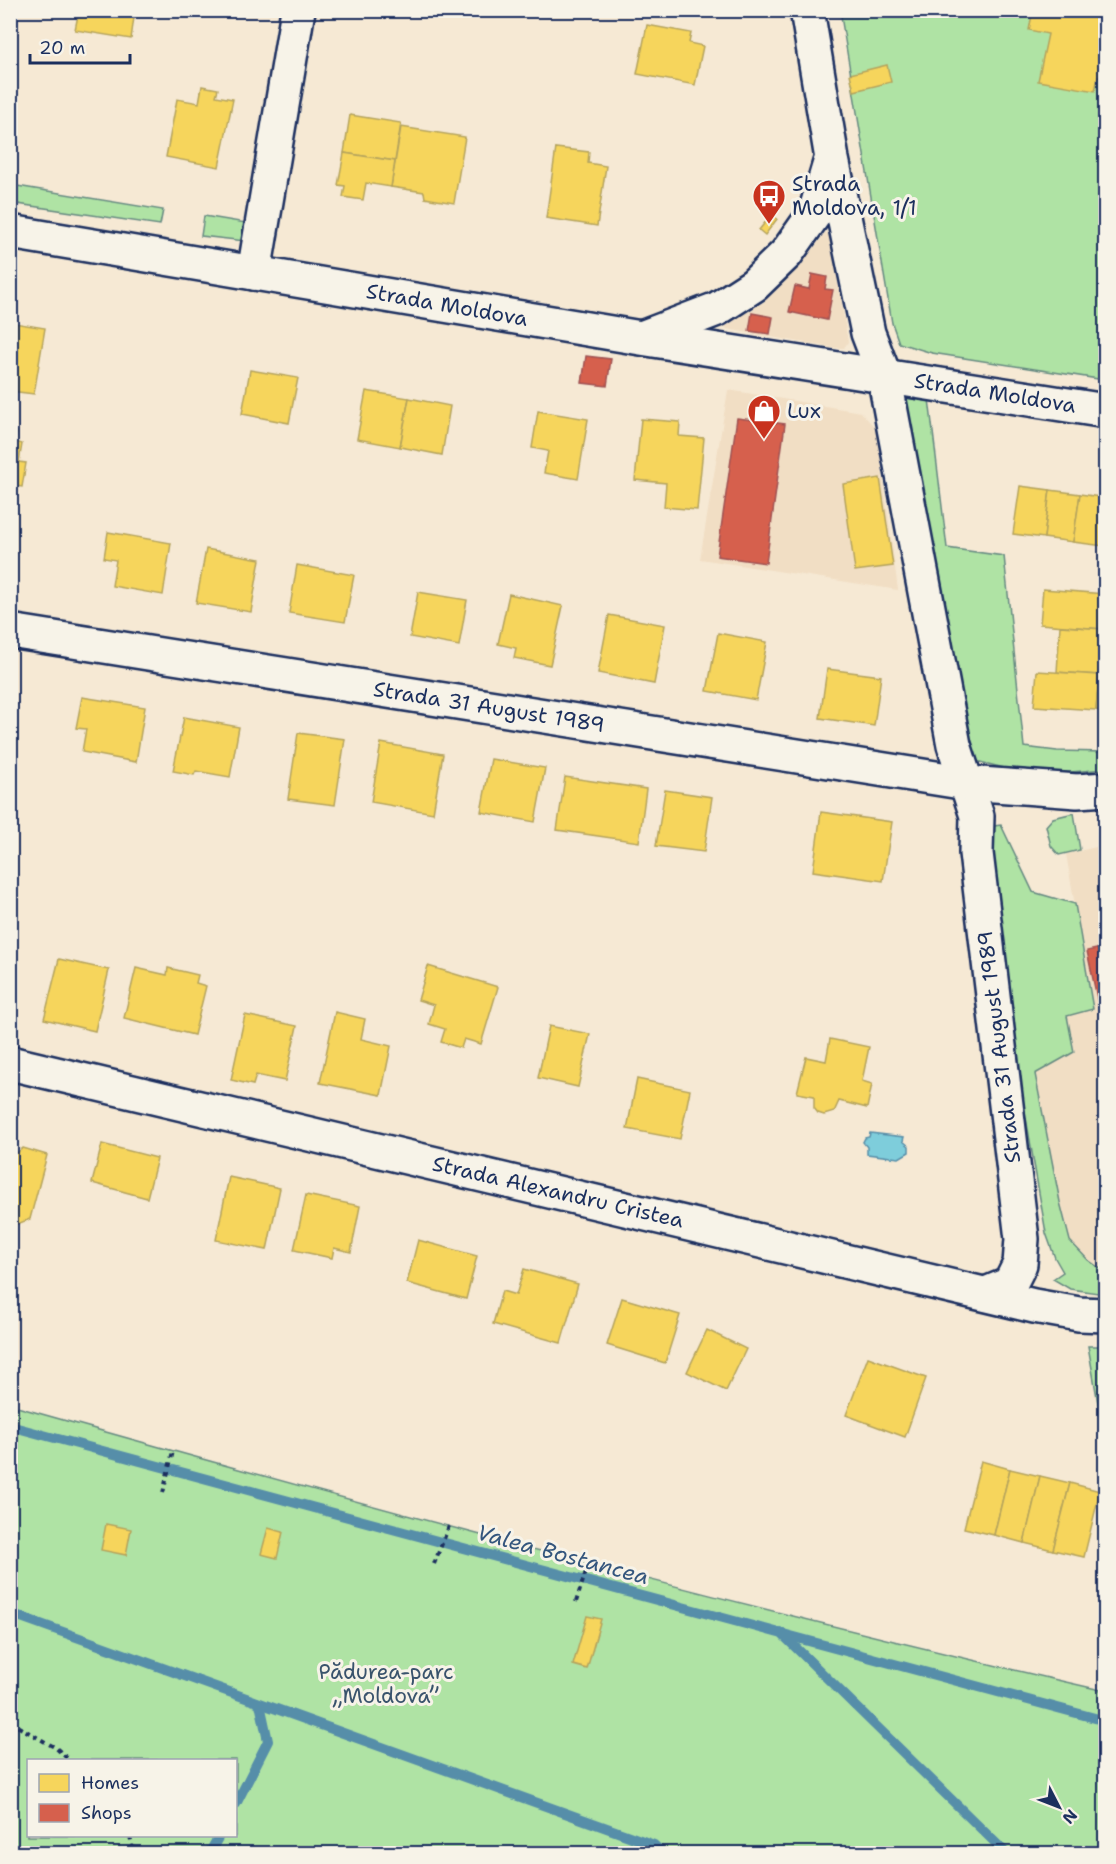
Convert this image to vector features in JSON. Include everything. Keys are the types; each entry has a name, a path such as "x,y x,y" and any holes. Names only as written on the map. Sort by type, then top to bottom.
{"street":[{"path":"254,273 298,10"},
{"name":"Strada Moldova","path":"807,10 832,159 868,333 884,375"},
{"name":"Strada Moldova","path":"641,338 717,309 754,285 786,254 815,213 832,159"},
{"name":"Strada Moldova","path":"10,232 641,338 1106,411"},
{"name":"Strada 31 August 1989","path":"884,375 954,745 977,816 976,853 1022,1239 1020,1264 1010,1284 986,1294"},
{"name":"Strada 31 August 1989","path":"10,631 967,783 1077,790 1106,789"},
{"name":"Strada Alexandru Cristea","path":"10,1063 1034,1306 1078,1314 1106,1315"}],"path":[{"path":"163,1493 173,1451"},
{"path":"434,1564 449,1526"},
{"path":"576,1602 589,1562"},
{"path":"10,1722 56,1748 67,1759"},
{"path":"130,1837 134,1854"}],"shaded area":[{"path":"826,232 831,238 848,342 844,348 727,329 725,326 764,302 801,265"},
{"path":"728,390 861,412 877,430 898,590 700,559"},
{"path":"1105,845 1105,1272 1088,1260 1070,1241 1035,1074 1074,1052 1067,1016 1083,951 1066,854"}],"green space":[{"path":"854,10 1105,11 1105,380 932,353 899,343 892,323 841,16"},
{"path":"11,185 163,210 160,225 11,203"},
{"path":"204,216 252,224 245,241 201,236"},
{"path":"898,396 929,399 947,548 1004,556 1024,747 1057,751 1105,752 1105,769 1025,773 976,761 962,732"},
{"path":"1074,813 1080,850 1059,855 1051,846 1046,826 1053,818"},
{"path":"1001,825 1033,892 1075,904 1093,1009 1067,1016 1074,1052 1035,1074 1070,1241 1088,1260 1105,1272 1105,1294 1070,1289 1053,1279 1063,1272 1046,1233 1000,968 989,840 994,826"},
{"path":"1088,1346 1105,1346 1105,1443"},
{"name":"Pădurea-parc „Moldova”","path":"10,1405 693,1591 1105,1691 1105,1853 11,1853"}],"water":[{"path":"870,1133 904,1137 903,1141 909,1146 909,1152 899,1158 867,1154 867,1147 863,1142"}],"building: Homes":[{"path":"79,10 135,10 131,39 75,30"},
{"path":"1033,10 1106,10 1106,79 1098,77 1095,91 1038,81 1048,34 1029,30"},
{"path":"647,25 691,33 689,43 703,46 695,85 637,74"},
{"path":"887,65 891,82 854,91 850,74"},
{"path":"202,86 218,89 216,96 233,99 219,167 166,157 177,99 199,103"},
{"path":"350,115 401,123 395,161 344,153"},
{"path":"401,127 465,137 454,203 425,198 424,192 391,187"},
{"path":"556,148 589,152 588,163 606,166 597,226 546,218"},
{"path":"344,153 395,161 391,187 366,183 363,200 343,197 345,186 338,185"},
{"path":"772,214 777,219 765,235 759,230"},
{"path":"14,323 45,328 34,394 10,391 10,334"},
{"path":"250,370 298,378 289,423 242,414"},
{"path":"366,391 409,398 400,447 357,439"},
{"path":"409,398 450,406 442,455 400,447"},
{"path":"538,411 588,419 578,479 544,473 548,451 532,448"},
{"path":"641,419 680,422 679,436 704,438 697,510 664,507 666,483 635,480"},
{"path":"10,431 17,432 16,442 22,444 19,462 26,463 22,487 10,485"},
{"path":"880,478 893,566 855,571 843,484"},
{"path":"1020,486 1050,490 1044,538 1013,534"},
{"path":"1050,490 1080,494 1073,542 1044,538"},
{"path":"1080,494 1106,498 1104,546 1073,542"},
{"path":"108,532 171,543 163,595 112,586 116,560 104,558"},
{"path":"206,549 260,559 251,612 196,603"},
{"path":"297,565 354,575 345,622 289,613"},
{"path":"1043,589 1105,594 1103,629 1040,624"},
{"path":"418,592 467,600 459,646 410,637"},
{"path":"509,594 563,606 550,665 514,658 516,648 498,644"},
{"path":"609,615 665,625 654,684 598,673"},
{"path":"1060,626 1103,629 1099,675 1057,672"},
{"path":"1103,629 1106,629 1106,676 1099,675"},
{"path":"718,633 767,642 756,700 707,691"},
{"path":"827,669 881,676 874,726 820,718"},
{"path":"1037,671 1099,675 1096,710 1034,706"},
{"path":"1099,675 1106,676 1106,711 1096,710"},
{"path":"82,697 145,707 136,762 82,752 86,729 76,728"},
{"path":"184,717 239,727 230,777 196,771 194,775 173,771"},
{"path":"298,733 345,739 335,805 288,799"},
{"path":"381,743 443,754 433,813 371,802"},
{"path":"491,759 545,768 535,822 481,812"},
{"path":"565,777 646,789 639,842 557,830"},
{"path":"665,790 712,797 704,852 656,846"},
{"path":"821,812 892,822 883,881 813,871"},
{"path":"59,959 109,970 95,1031 44,1019"},
{"path":"428,966 498,987 481,1044 464,1039 461,1048 441,1042 445,1029 429,1024 434,1005 418,1000"},
{"path":"136,968 167,975 168,968 198,975 196,983 206,986 194,1035 124,1018"},
{"path":"335,1012 365,1019 361,1039 391,1046 381,1095 320,1083"},
{"path":"245,1015 297,1026 285,1081 256,1075 253,1085 231,1080"},
{"path":"549,1026 590,1034 578,1087 538,1078"},
{"path":"830,1039 869,1047 862,1081 872,1084 867,1108 839,1101 834,1112 824,1115 818,1113 814,1108 814,1096 797,1093 806,1057 826,1061"},
{"path":"637,1079 690,1090 680,1139 627,1129"},
{"path":"102,1144 157,1158 147,1198 92,1183"},
{"path":"23,1148 47,1155 30,1219 10,1227 10,1158"},
{"path":"229,1177 280,1188 267,1250 216,1240"},
{"path":"306,1195 360,1206 351,1252 334,1248 332,1258 294,1250"},
{"path":"418,1240 477,1256 466,1299 407,1283"},
{"path":"524,1269 578,1284 561,1343 493,1324 502,1291 516,1295"},
{"path":"622,1298 680,1315 665,1363 607,1345"},
{"path":"707,1330 746,1349 726,1391 687,1372"},
{"path":"868,1357 926,1378 905,1437 846,1415"},
{"path":"981,1461 1010,1469 994,1535 964,1528"},
{"path":"1010,1469 1040,1476 1024,1543 994,1535"},
{"path":"1040,1476 1070,1483 1053,1550 1024,1543"},
{"path":"1070,1483 1100,1491 1084,1557 1053,1550"},
{"path":"106,1524 131,1529 126,1555 101,1550"},
{"path":"268,1528 283,1532 277,1558 261,1554"},
{"path":"587,1616 601,1619 587,1669 573,1665"}],"building: Shops":[{"path":"812,274 827,277 825,289 833,290 827,320 789,312 795,286 809,289"},
{"path":"752,313 773,317 770,334 749,331"},
{"path":"586,356 611,359 607,386 582,383"},
{"path":"737,418 785,424 766,563 717,556"},
{"path":"1106,947 1106,1040 1087,951"}],"waterway":[{"name":"Valea Bostancea","path":"10,1426 1106,1721"},
{"path":"10,1613 654,1845 663,1854"},
{"path":"784,1636 1007,1854"},
{"path":"237,1802 268,1741 260,1704"},
{"path":"209,1854 218,1837"}],"place":[{"name":"Strada Moldova, 1/1","path":"769,225"},
{"name":"Lux","path":"764,440"}]}
